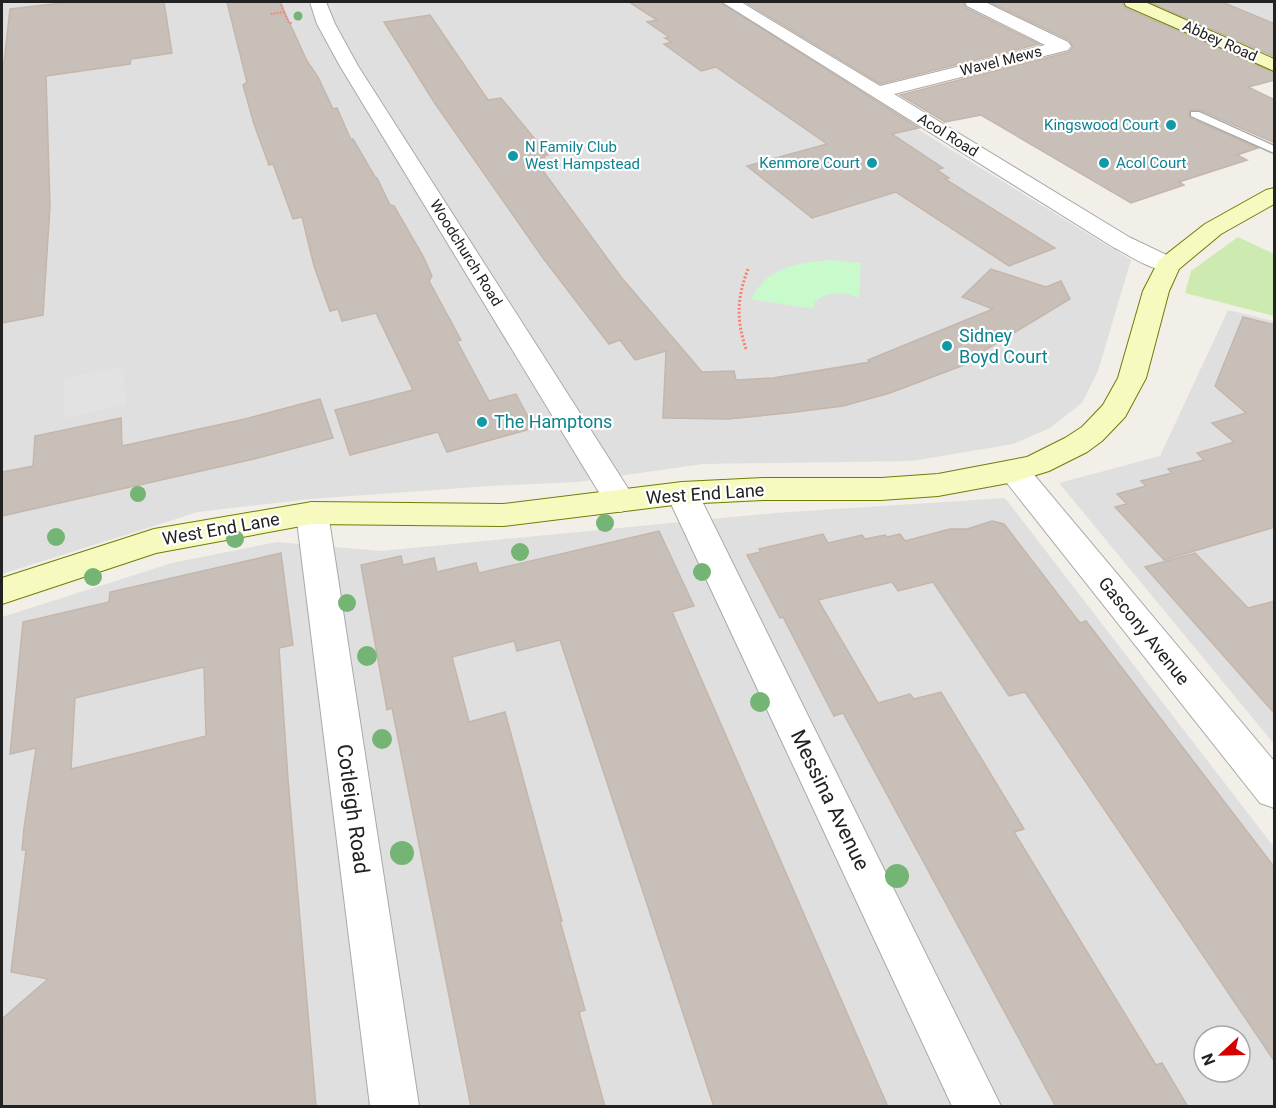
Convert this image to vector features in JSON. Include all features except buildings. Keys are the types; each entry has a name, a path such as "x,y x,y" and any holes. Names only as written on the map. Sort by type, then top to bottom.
{"main road":[{"name":"Abbey Road","path":"1132,2 1275,66"},
{"name":"West End Lane","path":"2,591 154,541 312,513 502,515 682,493 938,485 1014,471 1056,457 1076,445 1092,434 1115,410 1132,378 1156,291 1168,265 1213,229 1275,195"}],"street":[{"name":"Woodchurch Road","path":"318,2 326,24 349,66 620,501"},
{"name":"Acol Road","path":"730,2 1121,242 1168,265"},
{"name":"Wavel Mews","path":"879,93 1062,46 973,2"},
{"name":"Gascony Avenue","path":"1014,471 1275,790"},
{"name":"Messina Avenue","path":"682,493 977,1107"},
{"name":"Cotleigh Road","path":"312,513 395,1107"}],"lane":[{"path":"1195,114 1275,150"}],"path":[{"path":"271,14 285,12"},
{"path":"746,349 736,323 739,291 748,269"}],"shaded area":[{"path":"2,2 710,2 1131,260 1098,371 1082,403 1050,428 1013,444 912,461 703,464 577,482 311,499 198,512 2,574"},
{"path":"1160,2 1274,2 1274,52"},
{"path":"1228,310 1274,321 1274,744 1059,483 1160,456"},
{"path":"123,366 126,405 65,418 64,378"},
{"path":"1005,498 1274,847 1274,1106 2,1106 2,617 172,563 277,542 381,551 775,513"}],"green space":[{"path":"1238,237 1274,254 1274,316 1185,293 1191,271"},
{"path":"831,260 861,263 859,298 847,294 830,294 814,303 814,309 751,299 766,279 785,268"}],"place":[{"name":"Kingswood Court","path":"1171,125"},
{"name":"N Family Club West Hampstead","path":"513,156"},
{"name":"Kenmore Court","path":"872,163"},
{"name":"Acol Court","path":"1104,163"},
{"name":"Sidney Boyd Court","path":"947,346"},
{"name":"The Hamptons","path":"482,422"}]}
